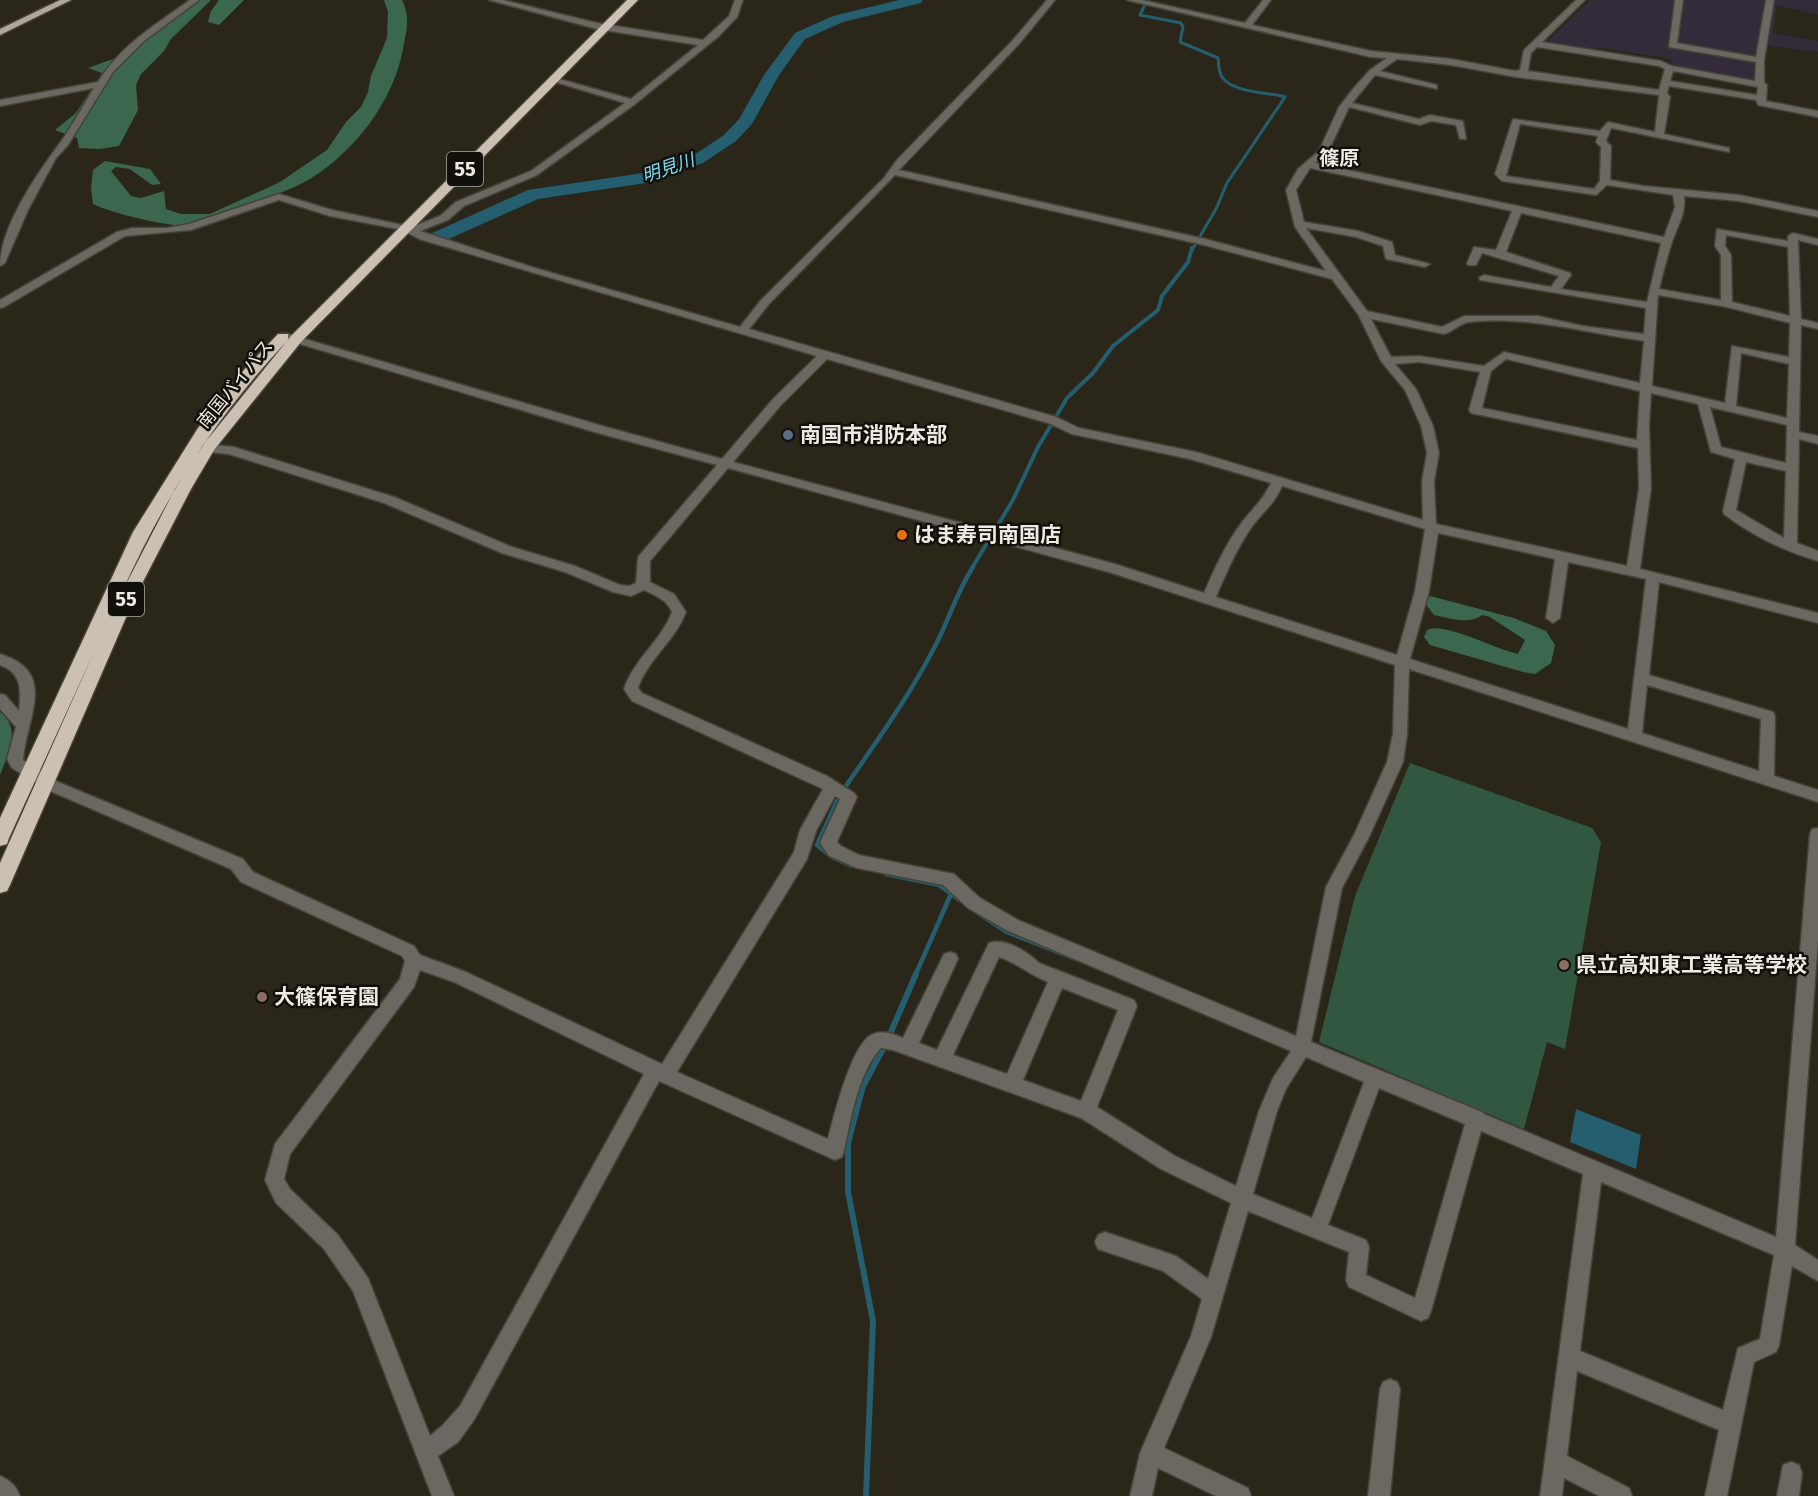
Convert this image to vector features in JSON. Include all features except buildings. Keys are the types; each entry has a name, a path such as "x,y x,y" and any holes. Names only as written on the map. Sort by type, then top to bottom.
{"highway":[{"name":"南国バイパス","path":"0,838 141,532 200,448 290,337 405,228 555,79 623,0"},
{"name":"南国バイパス","path":"405,228 601,26 633,0"},
{"name":"南国バイパス","path":"0,885 126,599 183,489 200,448"}],"main road":[{"path":"0,32 68,0"}],"street":[{"path":"0,263 23,210 52,157 63,146 100,84 141,39 195,0"},
{"path":"493,0 601,26 704,43"},
{"path":"405,228 444,218 460,204 534,173 632,102 704,43 733,17 739,0"},
{"path":"742,331 765,303 1029,28 1052,0"},
{"path":"1131,0 1371,54 1442,60 1521,73 1761,98"},
{"path":"1246,26 1267,0"},
{"path":"1521,73 1527,52 1581,0"},
{"path":"1677,0 1672,45 1760,60"},
{"path":"1759,84 1760,60 1770,0"},
{"path":"1536,44 1661,64 1670,68 1759,84 1763,85 1761,103 1818,114"},
{"path":"1141,1496 1151,1453 1201,1337 1268,1111 1279,1084 1302,1045 1334,887 1366,827 1395,762 1400,734 1402,662 1422,591 1431,527 1428,481 1433,453 1427,426 1410,389 1387,361 1363,314 1333,276 1299,224 1291,190 1301,171 1323,152 1347,104 1373,72 1393,57"},
{"path":"1659,136 1665,97 1663,88 1670,68"},
{"path":"1373,72 1434,87"},
{"path":"555,79 632,102"},
{"path":"0,103 100,84"},
{"path":"1347,104 1420,122 1430,118 1460,123 1463,137"},
{"path":"1603,134 1516,121 1500,174 1506,179 1596,192 1605,182 1606,146 1600,142 1608,125 1726,150"},
{"path":"1309,165 1667,241"},
{"path":"892,172 910,174 980,193 1196,240 1333,276"},
{"path":"1605,182 1644,189 1739,198 1818,214"},
{"path":"1633,573 1646,488 1644,445 1653,291 1667,241 1680,207 1677,191"},
{"path":"0,305 121,234 132,231 167,231 191,227 279,197 330,213 405,228 423,237 455,247 1055,421 1076,431 1192,454 1431,527 1653,576 1818,618"},
{"path":"1500,254 1518,208"},
{"path":"1299,224 1358,234 1388,244 1390,257 1425,264"},
{"path":"1727,304 1726,255 1720,246 1721,231 1793,245"},
{"path":"1790,547 1796,322 1793,236 1818,242"},
{"path":"1472,263 1478,249 1566,274 1554,291"},
{"path":"1484,278 1652,306"},
{"path":"1653,291 1727,304 1818,326"},
{"path":"1363,314 1444,331 1464,319 1538,319 1583,329 1649,338"},
{"path":"290,337 602,430 991,533 1208,599 1818,796"},
{"path":"1730,409 1736,348 1795,362"},
{"path":"643,585 643,560 777,402 826,354"},
{"path":"1644,445 1475,410 1486,370 1503,355 1730,409 1793,429 1818,440"},
{"path":"1387,361 1419,359 1486,370"},
{"path":"1703,402 1715,449 1741,458 1792,468"},
{"path":"200,448 230,450 389,500 507,550 570,568 618,589 630,591 643,585 666,595 674,601 679,612 672,627 634,677 631,689 637,697 849,797 828,843 835,851 868,864 948,879 974,903 1012,925 1476,1118 1785,1250 1818,1271"},
{"path":"1741,458 1729,511 1740,520 1790,547 1818,556"},
{"path":"1208,599 1230,550 1248,523 1269,501 1278,480"},
{"path":"1553,618 1562,557"},
{"path":"1634,738 1653,576"},
{"path":"0,659 18,667 25,677 28,694 15,759 17,764 45,781 237,864 247,877 408,951 414,960 460,977 660,1073 836,1150 845,1108 859,1068 874,1042 881,1039 1086,1111 1110,1122 1153,1155 1241,1197 1359,1247 1356,1280 1421,1311 1476,1118"},
{"path":"1641,678 1768,716 1766,780"},
{"path":"0,699 22,724"},
{"path":"425,1454 450,1434 467,1413 660,1073 801,854 808,830 832,787"},
{"path":"1716,1496 1745,1355 1769,1345 1785,1250 1816,889 1818,834"},
{"path":"942,1059 994,948 1021,957 1033,968 1128,1006 1086,1111"},
{"path":"908,1047 950,959"},
{"path":"414,960 408,982 282,1150 274,1180 283,1196 331,1242 361,1285 443,1496"},
{"path":"1012,1084 1058,978"},
{"path":"1317,1229 1375,1076"},
{"path":"1551,1496 1593,1168"},
{"path":"1105,1242 1169,1263 1213,1295"},
{"path":"1569,1357 1731,1424"},
{"path":"1379,1496 1390,1389"},
{"path":"1151,1453 1240,1496"},
{"path":"1555,1461 1621,1496"},
{"path":"1788,1496 1791,1473"},
{"path":"0,1487 9,1496"}],"shaded area":[{"path":"1590,0 1818,0 1818,15 1777,5 1773,33 1818,41 1818,52 1759,44 1755,81 1671,65 1671,59 1597,47 1596,51 1546,43"}],"green space":[{"path":"192,0 211,0 171,39 164,51 141,74 136,85 138,110 119,146 100,149 79,148 77,138 55,130 76,113 102,73 88,68 127,54"},
{"path":"219,0 244,0 219,25 208,22 211,11"},
{"path":"384,0 402,0 405,7 406,30 398,69 391,88 370,123 357,140 327,168 310,179 233,216 205,225 185,226 158,223 93,204 91,188 93,170 105,161 150,169 161,184 152,185 130,169 116,167 111,171 131,196 141,198 164,191 166,209 181,214 210,214 280,182 327,150 346,122 361,107 368,92 371,76 387,38 388,12"},
{"path":"1430,596 1514,618 1546,631 1555,645 1551,663 1535,674 1430,645 1424,637 1427,630 1435,628 1445,629 1518,654 1525,640 1490,617 1482,615 1465,620 1434,615 1424,602"},
{"path":"0,712 7,719 12,734 0,775"},
{"path":"1410,763 1592,828 1601,842 1565,1049 1547,1042 1524,1129 1319,1042 1355,896"}],"water":[{"path":"1576,1109 1641,1135 1636,1169 1570,1142"}],"waterway":[{"name":"明見川","path":"436,238 534,194 646,178 697,160 730,138 746,121 772,75 800,36 838,19 916,0"},
{"path":"1147,0 1140,15 1181,23 1183,27 1180,42 1218,58 1219,70 1227,82 1242,89 1285,97 1227,183 1216,209 1192,250"},
{"path":"972,568 1013,500 1038,447 1067,398 1093,373 1113,346 1158,310 1162,296 1188,262 1192,248"},
{"path":"846,786 923,668 973,567"},
{"path":"837,801 817,845 832,857 852,866"},
{"path":"886,874 939,885 961,901"},
{"path":"915,976 951,894"},
{"path":"975,911 1007,932 1078,960"},
{"path":"890,1034 916,974"},
{"path":"866,1496 873,1321 848,1192 848,1143 863,1086 884,1047"}],"place":[{"name":"南国市消防本部","path":"788,435"},
{"name":"はま寿司南国店","path":"902,535"},
{"name":"県立高知東工業高等学校","path":"1564,965"},
{"name":"大篠保育園","path":"262,997"}],"district":[{"name":"篠原","path":"1339,158"}]}
